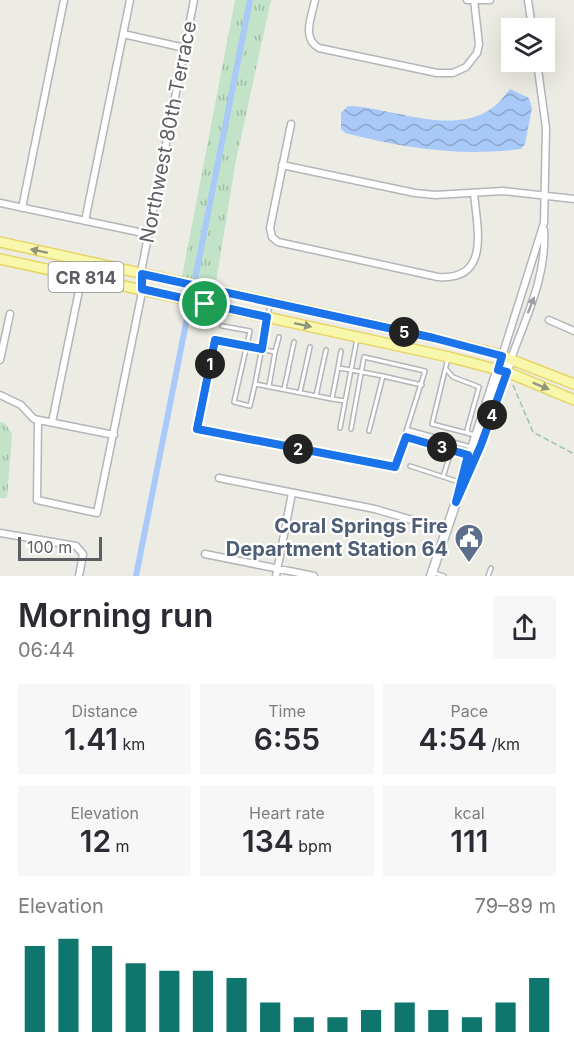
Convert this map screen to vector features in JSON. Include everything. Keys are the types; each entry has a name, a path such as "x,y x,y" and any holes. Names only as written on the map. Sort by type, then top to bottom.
{"main road":[{"name":"CR 814","path":"0,242 175,283 434,338 507,358 574,384"},
{"name":"CR 814","path":"0,259 449,357 502,371 574,400"}],"street":[{"path":"22,208 64,0"},
{"path":"85,221 130,0"},
{"name":"Northwest 80th Terrace","path":"38,420 37,500 97,513 142,289 148,234 194,0"},
{"path":"315,0 308,35 312,44 437,73 453,73 473,61 479,44 472,0 490,0"},
{"path":"528,0 531,18"},
{"path":"123,34 185,48"},
{"path":"507,358 543,223 546,196 546,128 538,72"},
{"path":"291,124 270,228 272,237 278,242 438,277 458,276 465,272 476,259 478,249 474,193"},
{"path":"282,165 415,193 503,191 574,199"},
{"path":"0,203 148,234"},
{"path":"456,502 472,434 535,294 545,254 543,223"},
{"path":"52,423 82,276"},
{"path":"0,360 10,314"},
{"path":"549,320 574,331"},
{"path":"432,574 456,502 481,445 502,371"},
{"path":"0,395 21,405 38,420 114,435"},
{"path":"219,478 385,511 446,530"},
{"path":"276,572 292,493"},
{"path":"0,533 76,546 83,554 79,576"},
{"path":"205,554 276,572 314,576"}],"lane":[{"path":"222,326 250,331 234,402 250,406 271,303"},
{"path":"269,386 279,337"},
{"path":"340,428 358,337"},
{"path":"275,352 215,340 197,429 395,467 425,371 364,357 351,429"},
{"path":"284,389 294,342"},
{"path":"300,392 310,347"},
{"path":"316,396 326,350"},
{"path":"332,399 341,351"},
{"path":"449,357 432,424 472,434"},
{"path":"338,368 362,371 422,385"},
{"path":"446,369 453,377 479,387 467,430 472,434"},
{"path":"369,431 383,376"},
{"path":"255,384 345,401"},
{"path":"408,430 469,451"},
{"path":"406,437 469,451"},
{"path":"443,477 450,455"},
{"path":"410,466 459,482"},
{"path":"488,576 490,568"},
{"path":"432,574 444,576"}],"path":[{"path":"513,385 533,432 574,454"}],"green space":[{"path":"235,0 271,0 235,165 216,283 182,277"},
{"path":"0,422 5,423 12,434 7,498 0,498"}],"water":[{"path":"510,89 529,98 532,108 525,144 521,149 477,152 433,150 345,133 341,129 341,113 348,106 448,121 467,119 485,112 501,100"}],"waterway":[{"path":"195,279 250,0"},
{"path":"136,576 189,308"}],"place":[{"name":"Coral Springs Fire Department Station 64","path":"469,564"}],"route":[{"path":"142,274 434,338 502,356 498,370 507,372 481,445 456,502 459,482 468,455 406,437 395,467 197,429 215,340 262,349 267,317 205,304 142,289 142,274"}]}
